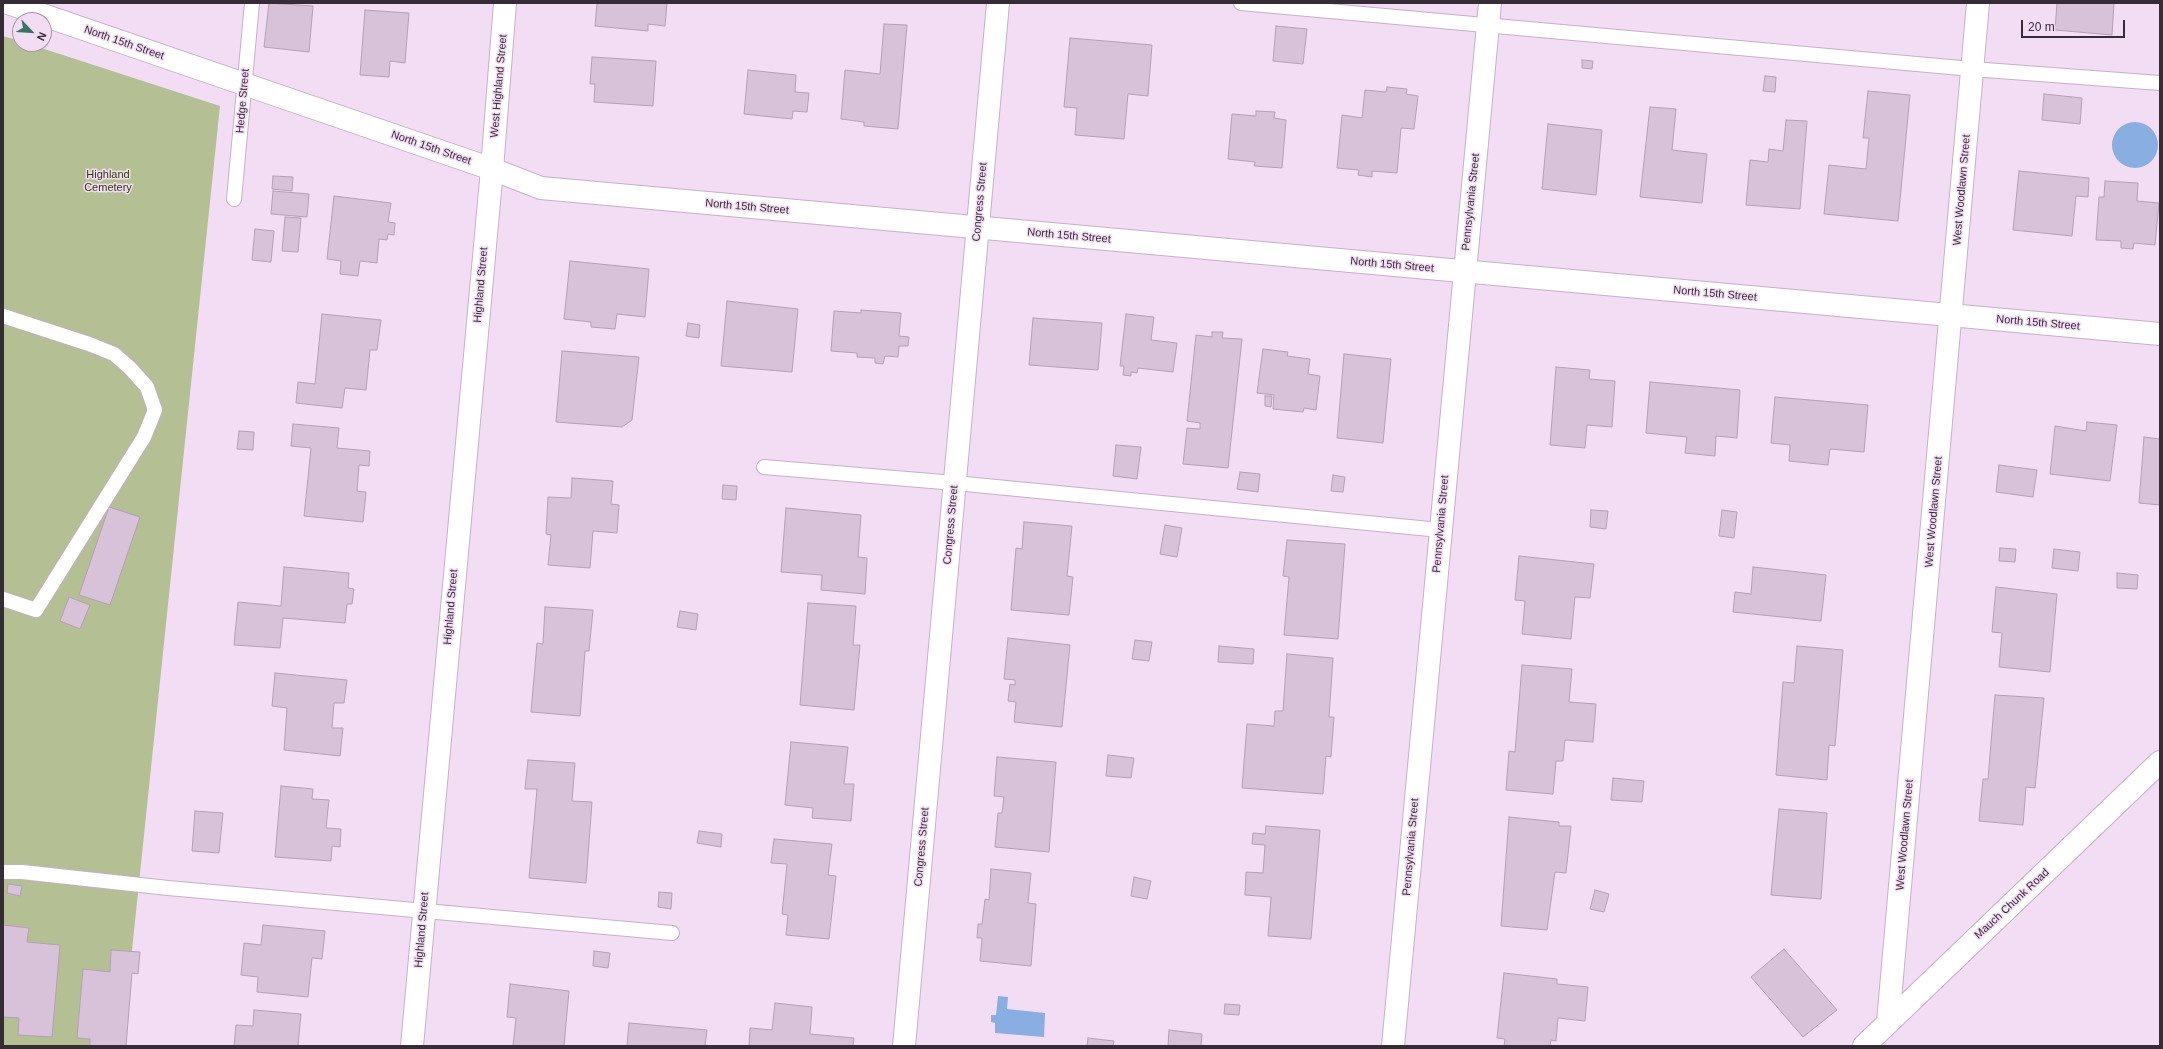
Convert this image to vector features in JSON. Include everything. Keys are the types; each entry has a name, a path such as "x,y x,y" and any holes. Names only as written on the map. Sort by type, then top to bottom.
{"street":[{"name":"North 15th Street","path":"9,3 492,169 541,188 2160,334"},
{"name":"West Highland Street","path":"492,169 505,3"},
{"name":"Congress Street","path":"904,1046 998,3"},
{"name":"Pennsylvania Street","path":"1393,1046 1490,3"},
{"name":"West Woodlawn Street","path":"1888,1022 1978,3"},
{"name":"Highland Street","path":"412,1046 492,169"},
{"name":"Mauch Chunk Road","path":"1864,1046 2160,762"}],"lane":[{"name":"Hedge Street","path":"234,199 252,3"},
{"path":"1241,3 1972,69 2160,84"},
{"path":"3,316 89,344 114,354 130,368 147,387 154,410 144,437 36,610 3,599"},
{"path":"764,467 1440,530"},
{"path":"3,865 22,872"},
{"path":"3,872 22,872 672,933"}],"green space":[{"name":"Highland Cemetery","path":"3,36 12,39 12,52 52,51 220,106 122,1046 3,1046"}],"water":[{"path":"2135,122 2148,126 2154,132 2158,145 2154,158 2148,164 2135,168 2122,164 2116,158 2112,145 2116,132 2122,126"},
{"path":"998,996 1008,997 1007,1009 1045,1013 1044,1037 995,1033 995,1023 991,1022 991,1015 996,1015"}],"building":[{"path":"269,3 313,6 309,52 264,47"},
{"path":"597,3 667,3 665,26 648,24 648,31 595,26"},
{"path":"2057,3 2114,3 2112,35 2055,30"},
{"path":"365,10 409,13 405,63 390,61 389,77 360,75"},
{"path":"884,24 907,25 898,129 864,126 864,122 841,119 845,70 880,74"},
{"path":"1276,26 1307,29 1303,64 1273,61"},
{"path":"1070,38 1152,45 1148,96 1128,94 1124,139 1075,135 1077,108 1064,107"},
{"path":"592,57 656,61 653,106 594,102 595,84 590,84"},
{"path":"1582,60 1593,61 1592,69 1582,68"},
{"path":"748,70 796,75 795,92 809,93 807,112 793,111 792,119 744,114"},
{"path":"1765,76 1776,77 1775,92 1763,91"},
{"path":"1387,87 1407,89 1406,94 1418,96 1414,129 1401,128 1397,173 1372,171 1372,177 1358,175 1359,170 1337,168 1342,115 1362,118 1365,90 1386,92"},
{"path":"1868,91 1910,95 1898,221 1824,214 1829,165 1866,169 1869,138 1863,138"},
{"path":"2044,94 2082,98 2080,124 2042,120"},
{"path":"1650,107 1676,109 1672,150 1707,154 1702,203 1640,197"},
{"path":"1256,111 1275,112 1274,118 1286,120 1282,168 1254,166 1255,162 1228,159 1232,114 1256,116"},
{"path":"1786,120 1807,121 1800,209 1746,205 1750,160 1768,162 1769,149 1783,151"},
{"path":"1548,124 1602,130 1596,195 1542,189"},
{"path":"2019,171 2089,178 2088,197 2076,196 2072,236 2013,230"},
{"path":"273,176 293,177 292,191 272,189"},
{"path":"2105,181 2138,183 2137,201 2159,203 2155,245 2134,243 2133,249 2121,248 2121,241 2096,240 2099,197 2104,197"},
{"path":"273,191 309,194 307,217 271,214"},
{"path":"334,196 391,203 388,222 395,223 394,235 388,234 387,240 379,239 377,263 360,261 358,276 340,274 341,261 327,259"},
{"path":"285,217 301,218 298,252 282,251"},
{"path":"255,229 274,231 271,262 252,260"},
{"path":"570,261 649,269 645,317 617,314 615,329 591,327 591,322 564,319"},
{"path":"727,301 798,309 792,372 721,366"},
{"path":"861,310 901,313 899,336 909,337 908,346 899,346 898,357 885,356 883,364 875,363 875,358 857,357 857,353 831,351 834,311 861,313"},
{"path":"322,314 381,320 377,350 370,350 366,390 345,388 342,408 296,403 298,382 315,384"},
{"path":"1126,314 1154,317 1151,340 1177,343 1173,372 1138,368 1137,373 1131,372 1131,376 1123,375 1124,366 1120,366"},
{"path":"1033,318 1102,323 1098,370 1029,365"},
{"path":"688,323 700,325 699,338 686,336"},
{"path":"1212,332 1223,332 1222,338 1242,339 1228,468 1183,464 1187,428 1200,429 1200,423 1187,421 1196,335 1212,337"},
{"path":"1263,349 1288,352 1287,356 1310,359 1308,374 1320,376 1316,410 1304,408 1303,412 1273,409 1274,395 1257,393"},
{"path":"562,351 639,357 632,420 622,427 556,422"},
{"path":"1344,354 1391,359 1383,443 1337,438"},
{"path":"1556,367 1590,370 1589,379 1615,381 1612,427 1587,425 1585,448 1550,445"},
{"path":"1650,382 1740,390 1737,438 1716,436 1715,456 1685,453 1687,437 1646,433"},
{"path":"1265,396 1272,396 1271,407 1265,406"},
{"path":"1775,397 1868,405 1864,452 1830,449 1828,465 1789,461 1790,445 1771,443"},
{"path":"2087,422 2117,425 2110,481 2050,474 2055,426 2086,431"},
{"path":"293,424 339,428 337,448 370,451 369,466 359,465 357,491 366,492 363,522 304,516 311,448 291,446"},
{"path":"239,431 254,432 253,450 237,449"},
{"path":"2144,437 2160,439 2160,505 2139,503"},
{"path":"1116,445 1141,447 1137,479 1113,476"},
{"path":"1999,465 2037,470 2033,497 1996,492"},
{"path":"1240,472 1260,474 1258,492 1237,489"},
{"path":"1333,475 1345,477 1343,492 1331,491"},
{"path":"572,478 613,481 611,504 619,505 617,533 593,531 590,568 548,565 551,535 546,534 548,497 571,498"},
{"path":"723,485 737,486 736,500 722,499"},
{"path":"109,507 140,517 110,605 79,595"},
{"path":"786,508 861,515 858,557 867,558 865,594 821,590 822,575 781,572"},
{"path":"1591,510 1608,511 1606,529 1590,527"},
{"path":"1722,510 1737,512 1734,538 1719,536"},
{"path":"1024,522 1072,526 1067,576 1073,577 1069,615 1011,610 1016,548 1022,549"},
{"path":"1165,525 1182,528 1177,557 1160,554"},
{"path":"1287,540 1345,544 1338,639 1284,635 1289,577 1283,576"},
{"path":"2000,548 2016,549 2015,562 1999,561"},
{"path":"2054,549 2080,552 2078,571 2052,568"},
{"path":"1519,556 1594,564 1590,598 1575,597 1571,639 1522,634 1525,601 1515,600"},
{"path":"284,567 349,573 348,588 354,589 352,604 347,604 345,623 283,618 280,648 234,645 238,602 281,606"},
{"path":"1753,567 1826,575 1821,621 1733,612 1735,592 1751,594"},
{"path":"2117,573 2138,575 2137,589 2117,588"},
{"path":"1996,587 2057,594 2050,672 1999,667 2002,633 1992,632"},
{"path":"69,597 90,605 80,629 60,621"},
{"path":"808,603 856,606 853,645 860,645 854,710 800,705"},
{"path":"545,607 593,610 589,651 585,651 580,716 531,712 537,643 543,644"},
{"path":"680,611 698,614 696,630 677,627"},
{"path":"1008,638 1070,645 1062,727 1014,722 1016,702 1008,701 1010,684 1015,685 1015,680 1004,679"},
{"path":"1135,640 1152,642 1149,661 1132,659"},
{"path":"1219,646 1254,649 1253,664 1218,662"},
{"path":"1797,646 1843,650 1835,746 1829,745 1827,780 1776,775 1783,682 1794,683"},
{"path":"1287,654 1333,658 1329,717 1334,717 1331,757 1326,756 1323,794 1242,788 1247,724 1274,726 1275,711 1283,711"},
{"path":"1522,665 1572,669 1569,702 1596,704 1593,742 1565,740 1563,761 1556,761 1553,794 1506,790 1509,751 1515,752"},
{"path":"275,673 347,680 344,703 334,703 332,728 343,728 340,756 284,750 287,708 272,706"},
{"path":"1995,695 2044,698 2035,788 2026,787 2023,825 1979,821 1983,779 1988,779"},
{"path":"791,742 848,747 844,784 854,784 851,821 812,818 813,808 785,805"},
{"path":"1108,755 1134,758 1131,778 1106,776"},
{"path":"997,757 1056,762 1049,852 995,847 998,813 1002,813 1004,797 994,796"},
{"path":"528,760 575,763 572,801 592,802 586,883 529,878 537,789 525,789"},
{"path":"1613,778 1644,781 1642,802 1611,800"},
{"path":"281,786 313,789 312,799 329,800 326,828 341,829 340,847 332,846 331,861 275,857"},
{"path":"1779,809 1827,813 1821,899 1771,895"},
{"path":"195,811 223,813 219,853 192,851"},
{"path":"1509,817 1559,822 1559,826 1571,826 1566,873 1555,872 1547,930 1501,926"},
{"path":"1266,826 1320,830 1311,939 1268,936 1271,897 1245,895 1246,872 1263,873 1265,845 1252,844 1253,833 1265,834"},
{"path":"699,831 722,834 721,847 697,843"},
{"path":"774,839 832,844 828,875 836,876 829,939 786,935 788,915 782,914 787,864 771,863"},
{"path":"991,869 1031,873 1028,903 1036,904 1031,966 980,961 982,938 977,938 978,924 982,924 985,899 989,900"},
{"path":"1134,877 1151,881 1147,899 1131,896"},
{"path":"8,884 22,886 20,896 7,893"},
{"path":"1595,890 1609,894 1604,912 1590,909"},
{"path":"659,892 672,893 671,909 658,907"},
{"path":"3,925 29,928 27,942 60,945 52,1037 18,1035 19,1018 3,1017"},
{"path":"263,925 325,931 322,959 312,958 308,997 257,992 258,977 241,975 244,943 261,945"},
{"path":"1784,949 1837,1010 1803,1037 1751,977"},
{"path":"111,950 140,952 138,974 132,973 126,1046 90,1046 90,1039 77,1038 83,969 110,972"},
{"path":"594,951 610,953 608,968 593,966"},
{"path":"1504,973 1557,979 1557,984 1588,987 1585,1021 1558,1018 1556,1041 1551,1040 1550,1046 1504,1046 1505,1039 1497,1038"},
{"path":"510,984 569,991 564,1046 513,1046 516,1018 507,1017"},
{"path":"775,1003 812,1007 810,1034 854,1038 853,1046 749,1046 750,1028 772,1030"},
{"path":"1225,1004 1240,1005 1239,1015 1224,1014"},
{"path":"254,1010 301,1014 298,1046 234,1046 236,1025 253,1026"},
{"path":"629,1023 707,1030 705,1046 627,1046"},
{"path":"1169,1030 1202,1034 1201,1046 1168,1046"},
{"path":"1088,1038 1114,1041 1113,1046 1087,1046"}]}
